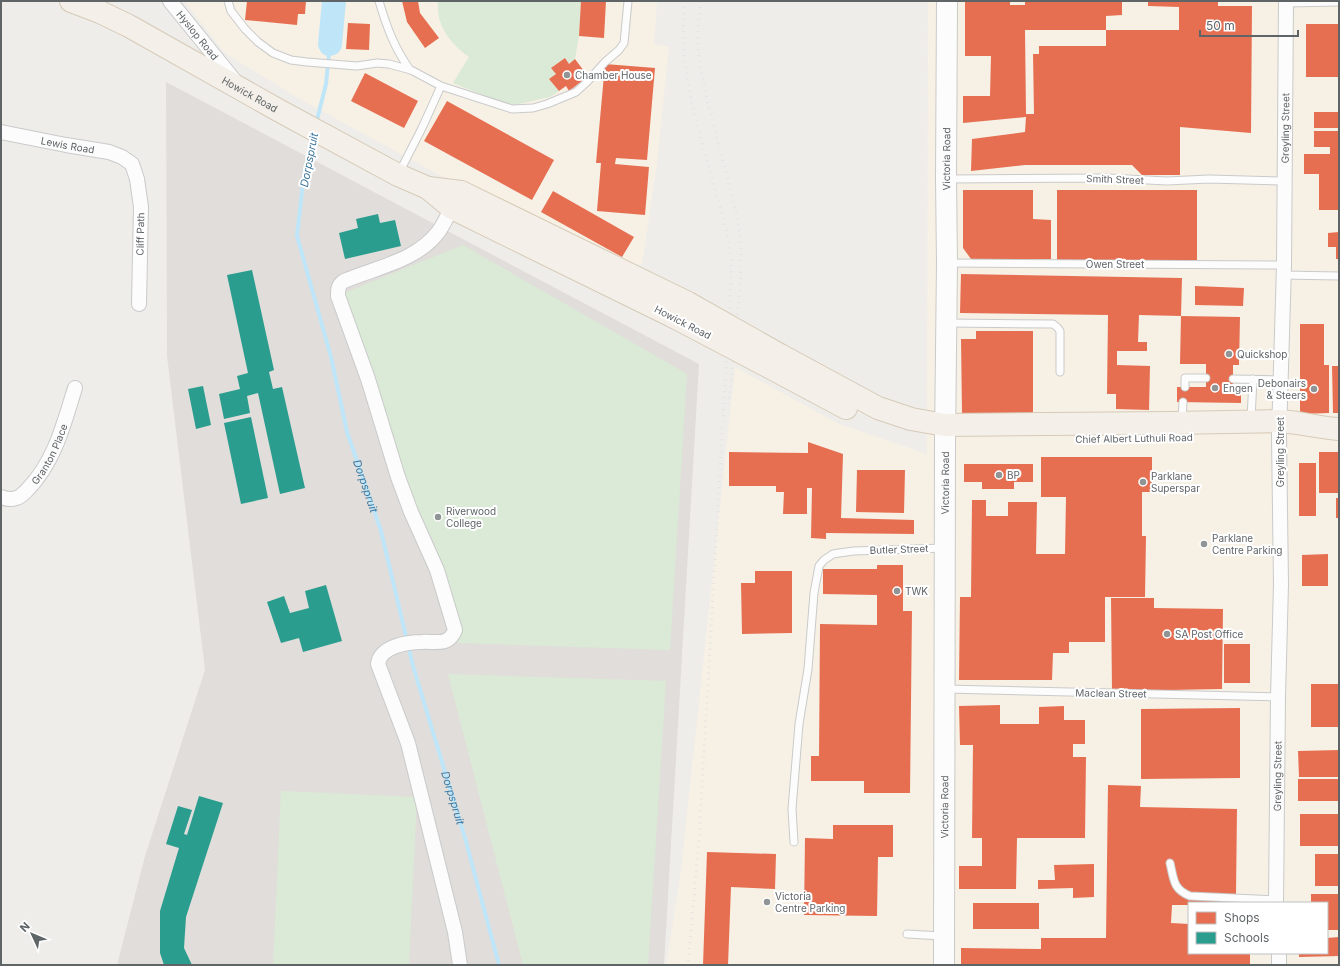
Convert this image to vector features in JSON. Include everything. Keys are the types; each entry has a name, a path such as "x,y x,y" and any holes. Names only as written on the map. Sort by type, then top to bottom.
{"main road":[{"name":"Howick Road","path":"70,1 100,12 129,26 278,110 398,175 456,200 681,310 776,362 872,422 908,433 945,432"},
{"name":"Victoria Road","path":"944,965 944,548 947,263 947,1"},
{"name":"Chief Albert Luthuli Road","path":"945,432 1183,412 1251,421 1279,428"},
{"name":"Chief Albert Luthuli Road","path":"945,432 1171,438 1279,428 1295,422 1331,428"}],"street":[{"name":"Hyslop Road","path":"170,1 240,88"},
{"name":"Greyling Street","path":"1276,902 1278,697 1281,584 1279,428 1283,270 1286,2"},
{"name":"Lewis Road","path":"1,132 109,152 122,157 132,164"},
{"name":"Cliff Path","path":"132,164 135,170 139,189 141,207 138,304"},
{"path":"456,200 439,231 416,253 394,263 344,281 338,289 338,296 368,379 398,477 411,512 437,570 455,630 453,635 448,640 420,642 393,647 381,656 378,660 378,664 408,743 456,932 460,965"},
{"name":"Granton Place","path":"1,497 12,499 18,498 40,475 60,436 75,388"},
{"path":"1279,954 1279,965"}],"lane":[{"path":"228,1 231,11 245,29 258,42 273,53 291,60 357,66 377,63 389,64 410,70 441,86 512,109 533,108 576,92 619,50 624,43 628,1"},
{"path":"379,1 390,38 410,70"},
{"path":"1286,2 1339,2"},
{"path":"398,175 441,86"},
{"name":"Smith Street","path":"946,179 1078,178 1167,181 1209,179 1284,181"},
{"name":"Owen Street","path":"947,263 1283,270 1339,276"},
{"path":"946,323 1053,324 1060,331 1060,372"},
{"path":"1185,387 1185,378 1206,378"},
{"path":"1233,379 1280,380"},
{"path":"1251,421 1253,379"},
{"name":"Butler Street","path":"794,842 792,809 799,724 808,669 814,593 819,566 824,560 833,554 854,550 944,548"},
{"name":"Maclean Street","path":"945,690 1278,697"},
{"path":"1170,863 1177,888 1190,896 1276,902"},
{"path":"906,934 944,936"}],"shaded area":[{"path":"184,1 657,1 654,44 669,47 657,163 642,264 610,268 298,98 225,53"},
{"path":"928,1 1339,1 1339,965 666,965 680,879 735,367 839,424 927,454"},
{"name":"Riverwood College","path":"166,82 699,364 664,965 117,965 145,856 205,670 167,356"}],"green space":[{"path":"438,1 581,1 579,36 575,59 569,64 565,58 552,68 556,74 549,79 559,91 550,97 510,106 453,83 469,57 450,40 442,26 439,18"},
{"path":"463,245 687,374 670,650 458,643 344,293"},
{"path":"448,674 666,681 648,965 523,965"},
{"path":"281,791 417,797 409,965 273,965"}],"building: Shops":[{"path":"247,1 306,1 305,14 298,14 297,25 245,20"},
{"path":"402,1 418,1 420,13 439,38 425,48 407,22"},
{"path":"581,1 606,1 604,38 579,36"},
{"path":"965,1 1010,1 1010,5 1025,5 1025,1 1122,1 1122,15 1106,16 1106,30 1179,30 1179,7 1148,6 1148,1 1218,1 1218,6 1252,6 1251,133 1180,127 1180,175 1142,175 1132,165 1025,165 971,171 972,139 1025,132 1026,117 963,123 963,96 990,96 991,56 965,56","holes":["1025,30 1106,30 1106,46 1039,46 1039,54 1033,54 1034,114 1026,114"]},
{"path":"348,23 370,24 369,50 346,49"},
{"path":"1306,24 1339,24 1339,77 1306,77"},
{"name":"Chamber House","path":"565,58 569,64 575,59 584,71 578,75 582,81 569,91 566,86 559,91 549,79 556,74 551,68"},
{"path":"605,64 655,68 647,160 616,158 615,164 649,167 645,215 597,211 601,163 596,163"},
{"path":"365,73 418,101 404,128 351,101"},
{"path":"447,101 554,160 532,200 424,141"},
{"path":"1314,112 1339,112 1339,128 1314,128"},
{"path":"1314,131 1339,131 1339,210 1319,210 1319,174 1304,174 1304,154 1330,154 1330,147 1314,147"},
{"path":"963,190 1033,190 1033,219 1051,220 1051,259 971,259 963,248"},
{"path":"1057,190 1197,190 1197,260 1057,260"},
{"path":"553,191 634,237 622,257 541,212"},
{"path":"1339,232 1339,259 1336,259 1336,247 1328,247 1328,233"},
{"path":"961,274 1182,278 1181,316 1139,315 1138,342 1147,342 1147,351 1117,351 1117,365 1150,366 1149,410 1116,409 1116,394 1107,394 1108,315 960,313"},
{"path":"1195,286 1244,288 1243,306 1195,305"},
{"path":"1181,316 1240,317 1239,365 1233,365 1233,387 1241,387 1241,403 1177,402 1177,387 1206,387 1206,364 1180,364"},
{"name":"Debonairs & Steers","path":"1300,324 1324,324 1324,365 1329,365 1329,413 1300,414"},
{"path":"976,331 1033,331 1033,413 962,413 961,339 976,339"},
{"path":"1332,366 1339,366 1339,413 1333,413"},
{"path":"808,442 843,454 841,518 914,520 914,534 826,533 826,539 811,538 812,488 807,488 807,514 783,514 784,492 776,492 776,486 729,486 729,452 808,453"},
{"path":"1319,452 1339,452 1339,493 1319,493"},
{"path":"1041,457 1152,457 1152,492 1142,492 1142,536 1146,536 1145,597 1105,597 1105,642 1069,642 1069,653 1053,653 1052,680 959,680 960,597 971,597 972,500 986,500 986,516 1008,516 1008,502 1037,502 1036,554 1065,554 1066,497 1041,497"},
{"path":"1299,463 1316,463 1316,516 1299,516"},
{"path":"964,464 1033,464 1033,482 1014,482 1014,489 982,489 982,482 964,482"},
{"path":"857,470 905,470 904,513 856,512"},
{"path":"1336,498 1339,498 1339,518 1336,518"},
{"path":"1328,554 1328,586 1302,586 1302,555"},
{"path":"877,565 903,565 903,611 912,611 910,793 864,793 864,781 811,781 811,756 819,756 820,624 877,625 877,595 823,594 823,569 877,569"},
{"path":"755,571 792,571 792,633 742,634 741,583 755,583"},
{"path":"1111,598 1154,598 1154,608 1223,609 1222,689 1112,691"},
{"path":"1224,644 1250,644 1250,683 1224,683"},
{"path":"1311,684 1339,684 1339,727 1311,727"},
{"path":"1000,705 1000,724 1039,724 1039,707 1064,706 1064,720 1085,720 1085,744 1073,744 1073,757 1086,757 1085,838 1017,838 1016,889 959,889 959,866 982,866 982,838 972,838 973,745 960,745 959,706"},
{"path":"1240,708 1240,778 1141,779 1141,709"},
{"path":"1339,750 1339,777 1299,777 1298,751"},
{"path":"1298,779 1339,779 1339,801 1298,801"},
{"path":"1108,785 1141,786 1140,807 1237,809 1236,895 1226,895 1225,902 1188,902 1188,905 1172,905 1171,923 1188,924 1188,954 1250,954 1250,965 961,965 961,948 1041,949 1041,938 1106,938"},
{"path":"1300,814 1339,814 1339,846 1300,846"},
{"path":"833,825 893,825 893,857 878,857 877,916 804,915 805,838 833,839"},
{"path":"707,852 776,854 775,889 731,887 728,965 703,965"},
{"path":"1315,854 1339,854 1339,886 1315,886"},
{"path":"1094,864 1094,897 1073,898 1073,888 1038,889 1038,880 1055,880 1054,865"},
{"path":"1311,894 1339,894 1339,930 1328,930 1328,902 1311,902"},
{"path":"973,903 1039,903 1039,929 973,929"},
{"path":"1339,937 1339,956 1299,957 1299,954 1328,954 1328,938"}],"building: Schools":[{"path":"378,214 380,223 395,220 401,246 345,259 339,233 358,228 356,219"},
{"path":"252,270 274,370 269,372 273,389 282,387 305,488 280,494 258,393 247,396 250,413 224,419 219,394 240,389 237,376 248,373 227,275"},
{"path":"203,386 211,425 196,429 188,389"},
{"path":"251,417 268,498 241,504 224,423"},
{"path":"326,585 342,641 303,652 299,638 281,643 267,602 284,596 290,613 309,608 305,591"},
{"path":"199,796 223,803 186,917 184,948 192,965 164,965 160,953 160,911 179,848 166,844 178,806 192,810 184,834 187,835"}],"waterway":[{"name":"Dorpspruit","path":"330,44 334,1"},
{"name":"Dorpspruit","path":"316,124 326,84 330,44"},
{"name":"Dorpspruit","path":"313,137 304,174 297,236 331,357 347,432 381,531 413,666 465,838 499,965"}],"railway":[{"path":"685,1 683,40 691,100 728,238 731,259 699,840 688,965"},
{"path":"700,1 698,51 701,70 708,104 736,212 741,242 741,272 731,387 728,404"}],"place":[{"name":"Chamber House","path":"567,75"},
{"name":"Quickshop","path":"1229,354"},
{"name":"Engen","path":"1215,388"},
{"name":"Debonairs & Steers","path":"1314,389"},
{"name":"BP","path":"999,475"},
{"name":"Parklane Superspar","path":"1143,482"},
{"name":"Riverwood College","path":"438,517"},
{"name":"Parklane Centre Parking","path":"1204,544"},
{"name":"TWK","path":"897,591"},
{"name":"SA Post Office","path":"1167,634"},
{"name":"Victoria Centre Parking","path":"767,902"}]}
